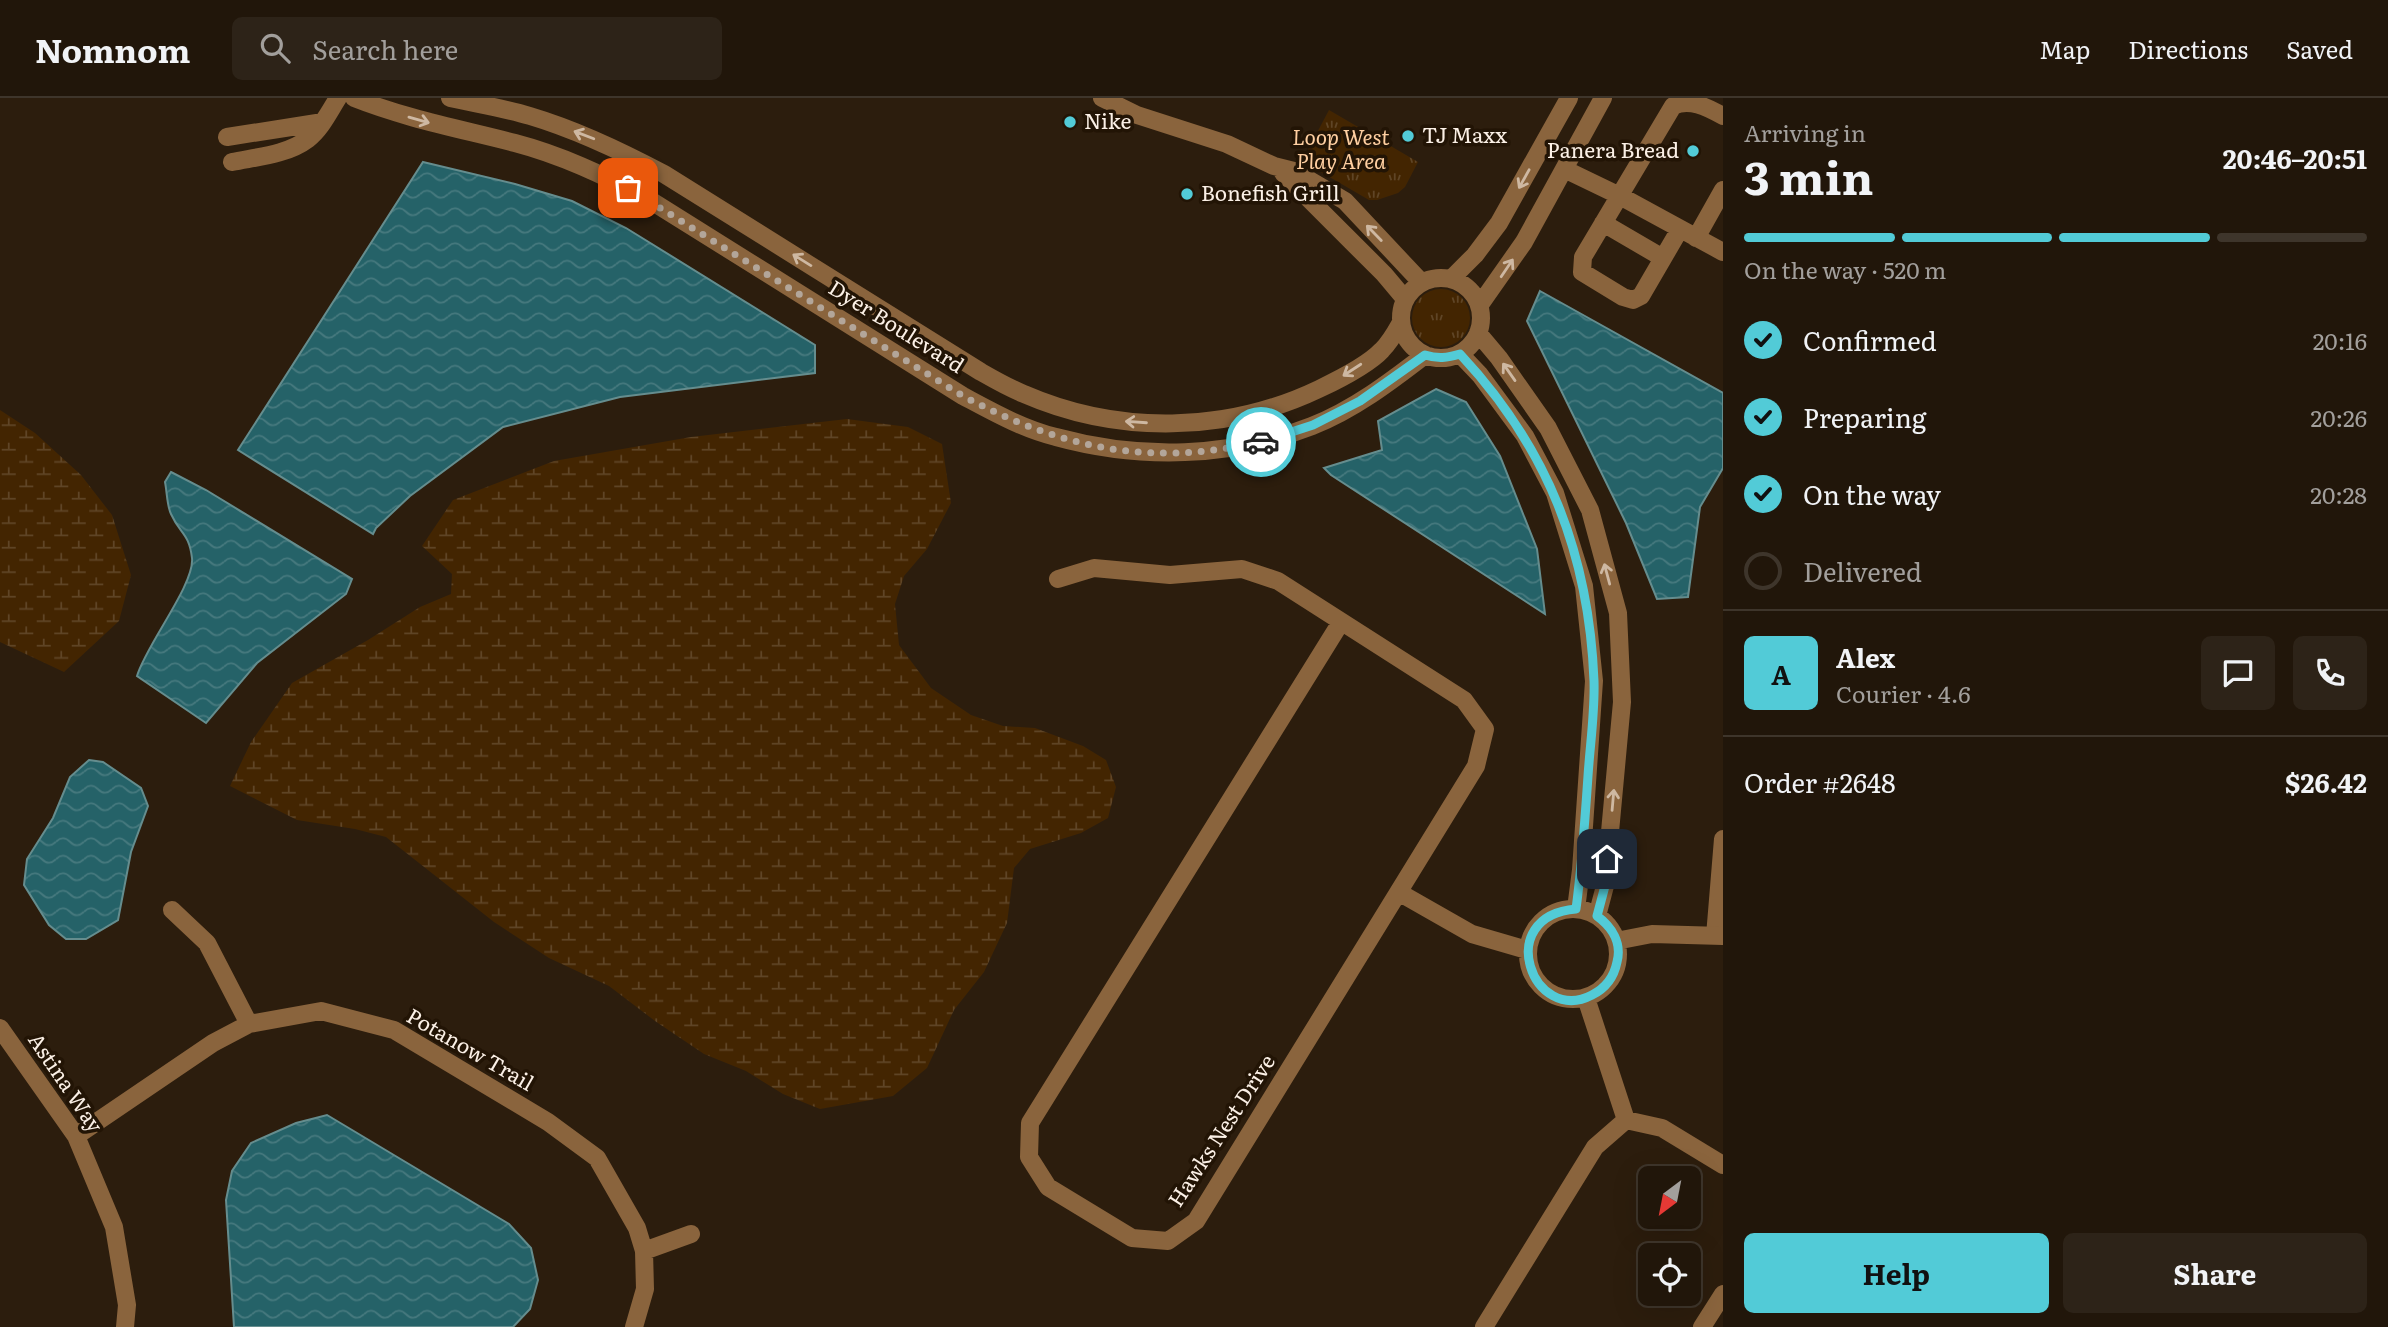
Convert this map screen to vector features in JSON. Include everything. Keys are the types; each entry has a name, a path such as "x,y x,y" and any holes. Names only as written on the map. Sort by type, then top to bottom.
{"street":[{"path":"232,162 265,156 309,139 338,98"},
{"name":"Dyer Boulevard","path":"354,98 425,122 544,152 612,179 963,396 1005,418 1054,437 1119,450 1176,453 1251,445 1313,425 1360,401 1425,355"},
{"name":"Dyer Boulevard","path":"450,98 528,116 627,154 664,174 981,372 1024,394 1063,408 1114,420 1178,425 1232,419 1291,403 1334,382 1380,353 1400,324"},
{"path":"1102,98 1166,126 1227,144 1274,166 1294,171 1345,201 1421,282"},
{"path":"1451,279 1475,255 1499,223 1569,98"},
{"path":"1479,306 1524,242 1604,98"},
{"path":"1680,229 1641,296 1633,300 1612,291 1582,272 1580,266 1583,257 1672,106 1679,100 1693,99 1723,116"},
{"path":"227,137 323,122"},
{"path":"263,132 265,156"},
{"path":"1274,166 1327,216 1405,299"},
{"path":"1564,169 1620,195 1723,252"},
{"path":"645,197 664,174"},
{"path":"1696,238 1716,219 1723,190"},
{"path":"1604,223 1663,258"},
{"path":"1436,278 1451,279 1473,294 1479,306 1481,320 1478,333 1471,345 1460,354 1448,358 1425,355 1413,348 1400,324 1405,299 1421,282 1436,278"},
{"path":"1478,333 1548,428 1590,510 1618,613 1622,702 1605,886 1597,916"},
{"path":"1460,354 1480,375 1525,436 1555,493 1584,586 1594,681 1576,909"},
{"path":"1058,579 1094,568 1170,575 1242,569 1278,581 1341,622"},
{"name":"Hawks Nest Drive","path":"1341,622 1464,700 1486,729 1476,766 1196,1221 1168,1241 1132,1238 1048,1186 1029,1157 1030,1123 1341,622"},
{"path":"1616,941 1652,934 1719,936 1723,839"},
{"path":"1400,893 1472,934 1527,950"},
{"path":"1576,909 1597,916 1606,922 1616,941 1618,958 1614,976 1602,990 1586,998 1568,1000 1551,995 1537,983 1529,967 1527,950 1531,936 1538,924 1549,915 1562,910 1576,909"},
{"path":"172,910 207,943 249,1024"},
{"path":"1586,998 1626,1120"},
{"name":"Potanow Trail","path":"76,1136 213,1043 249,1024 321,1011 394,1030 548,1122 597,1158 637,1228 644,1251 645,1289 634,1327"},
{"name":"Astina Way","path":"0,1028 76,1136 114,1227 127,1305 125,1327"},
{"path":"1626,1120 1662,1128 1723,1165"},
{"path":"1484,1327 1595,1147 1626,1120"},
{"path":"644,1251 691,1234"},
{"path":"1702,1327 1723,1294"}],"green space":[{"name":"Loop West Play Area","path":"1329,110 1418,162 1405,187 1398,193 1369,200 1302,161"},
{"path":"1441,289 1457,294 1465,302 1470,318 1465,334 1457,342 1441,347 1425,342 1417,334 1412,318 1417,302 1425,294"},
{"path":"0,410 35,433 81,475 112,515 131,575 119,621 64,672 0,642"},
{"path":"847,419 908,427 942,444 951,503 927,549 904,576 895,604 899,645 931,688 971,715 1003,726 1035,728 1083,746 1106,760 1116,787 1108,818 1081,833 1030,849 1014,868 1007,923 984,972 954,1010 927,1068 893,1096 820,1109 783,1094 746,1071 704,1054 609,986 549,958 494,922 386,837 297,820 230,786 251,742 292,683 420,607 451,594 452,574 422,546 453,500 554,461 691,437"}],"water":[{"path":"423,162 572,201 626,228 815,345 815,373 620,397 503,427 410,496 373,534 238,450"},
{"path":"1540,291 1723,393 1723,468 1700,507 1688,597 1657,599 1626,523 1527,321"},
{"path":"1436,389 1466,402 1500,456 1537,549 1545,614 1324,468 1382,450 1378,421"},
{"path":"171,472 206,490 352,579 346,594 257,663 206,723 137,676 191,569 189,543 174,521 169,507 165,482"},
{"path":"89,760 103,762 141,788 148,806 131,852 118,920 86,939 66,939 49,925 24,885 27,859 53,818 70,777"},
{"path":"327,1115 509,1224 531,1248 538,1280 530,1309 513,1327 234,1327 226,1200 232,1171 251,1143 296,1123"}],"way so far":[{"path":"628,188 963,396 1005,418 1054,437 1119,450 1176,453 1261,442"}],"place":[{"name":"Nike","path":"1070,122"},
{"name":"TJ Maxx","path":"1408,136"},
{"name":"Panera Bread","path":"1693,151"},
{"name":"Bonefish Grill","path":"1187,194"}],"route":[{"path":"1261,442 1313,425 1360,401 1425,355 1448,358 1460,354 1480,375 1525,436 1555,493 1584,586 1594,681 1576,909 1549,915 1538,924 1527,950 1529,967 1537,983 1551,995 1568,1000 1586,998 1602,990 1614,976 1618,958 1616,941 1606,922 1597,916 1605,886 1607,859"}]}
